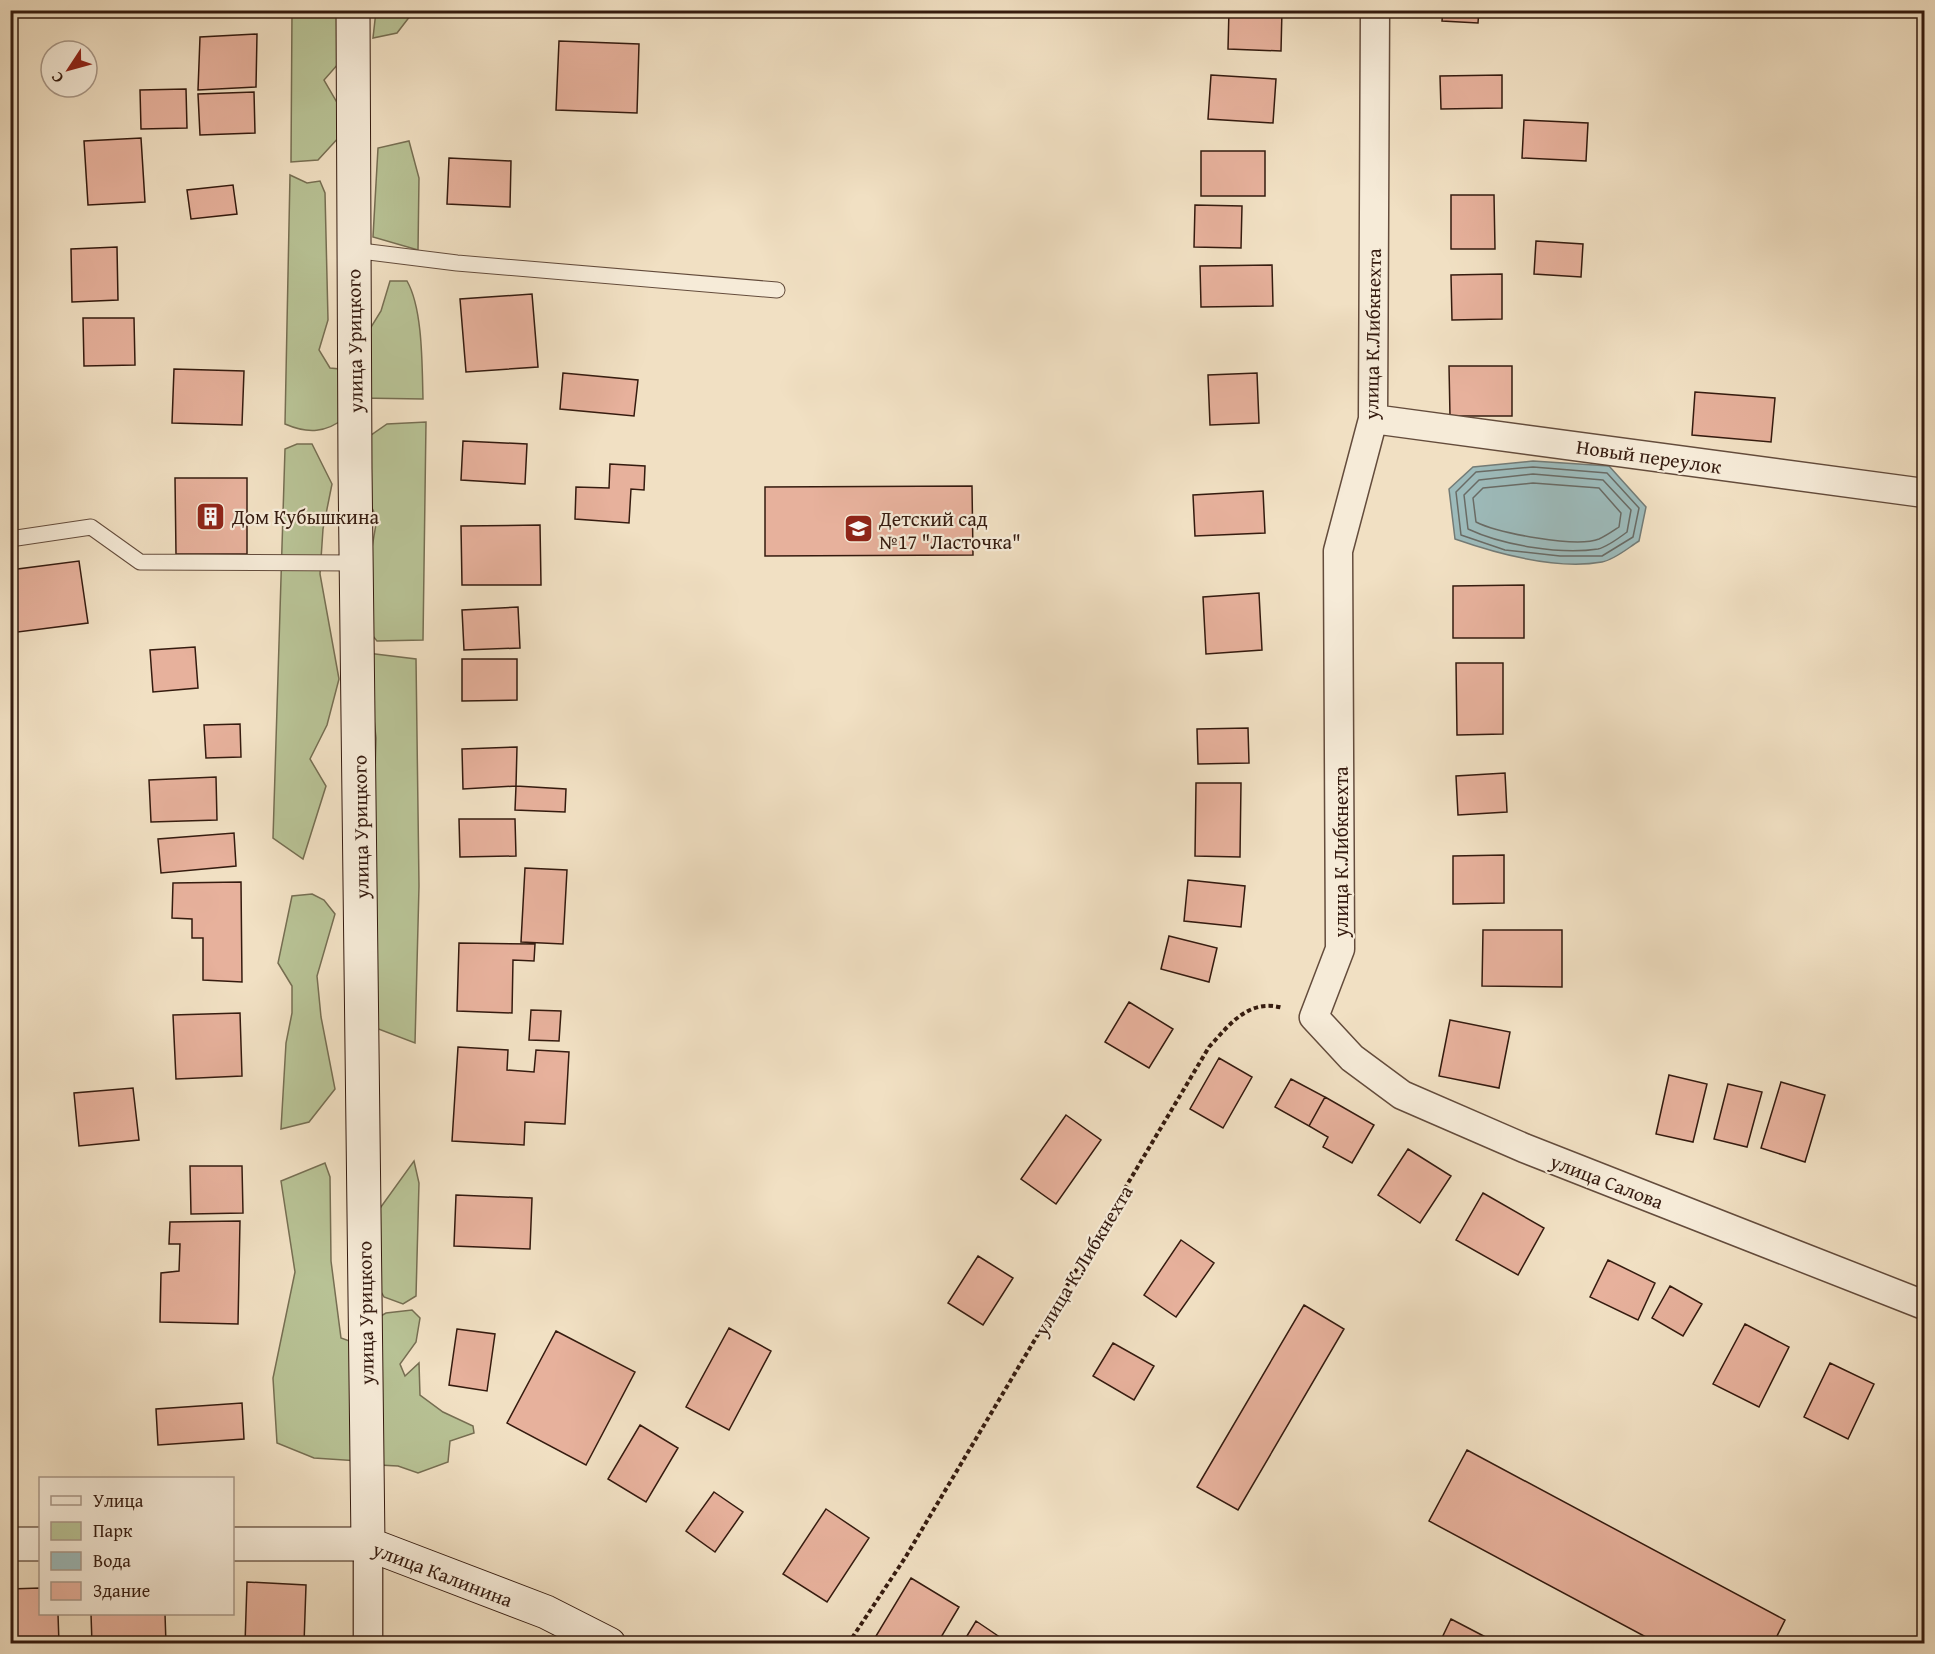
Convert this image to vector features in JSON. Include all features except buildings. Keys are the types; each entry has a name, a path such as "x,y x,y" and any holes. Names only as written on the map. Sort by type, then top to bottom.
{"street":[{"name":"улица Урицкого","path":"353,10 353,250 368,1644"},
{"name":"улица К.Либкнехта","path":"1314,1017 1340,949 1338,551 1372,419 1375,10"},
{"name":"Новый переулок","path":"1372,419 1924,493"},
{"name":"улица Салова","path":"1314,1017 1352,1058 1402,1095 1524,1148 1924,1305"},
{"path":"10,1544 39,1544"},
{"name":"улица Калинина","path":"234,1544 368,1544 546,1612 609,1644"}],"lane":[{"path":"353,250 457,263 777,290"},
{"path":"10,539 91,527 140,562 356,563"}],"path":[{"name":"улица К.Либкнехта","path":"848,1644 905,1558 1209,1047 1240,1014 1269,1004 1314,1017"}],"green space":[{"path":"376,10 414,11 397,33 373,38"},
{"path":"292,11 342,11 339,63 324,80 339,106 341,135 318,160 291,162"},
{"path":"409,141 419,178 418,250 373,237 378,148"},
{"path":"290,175 307,183 320,181 325,193 328,320 319,350 330,368 340,369 346,417 331,426 317,430 301,429 285,424"},
{"path":"390,281 407,281 416,307 421,338 423,399 360,398 368,332 381,311"},
{"path":"426,422 423,640 377,641 364,625 364,595 377,518 367,498 367,438 387,424"},
{"path":"297,444 312,444 332,484 323,529 320,574 339,679 327,725 310,759 326,786 303,859 273,838 285,449"},
{"path":"367,653 416,659 419,886 415,1043 368,1025 376,738"},
{"path":"312,894 324,900 335,914 317,976 321,1017 335,1089 309,1122 281,1129 286,1043 292,1013 292,986 278,963 292,896"},
{"path":"414,1161 419,1183 416,1296 403,1304 384,1297 375,1282 378,1211"},
{"path":"325,1163 330,1177 331,1261 341,1338 355,1343 359,1461 314,1458 277,1443 273,1378 295,1272 281,1181"},
{"path":"412,1310 420,1318 416,1342 400,1364 405,1376 419,1363 420,1395 443,1412 473,1426 474,1433 450,1441 448,1462 418,1473 398,1466 379,1465 372,1321 386,1313"}],"water":[{"path":"1533,461 1609,466 1646,507 1639,541 1607,561 1566,564 1509,555 1455,539 1449,489 1473,467"}],"place":[{"name":"Дом Кубышкина","path":"211,516"},
{"name":"Детский сад №17 \"Ласточка\"","path":"858,529"}]}
